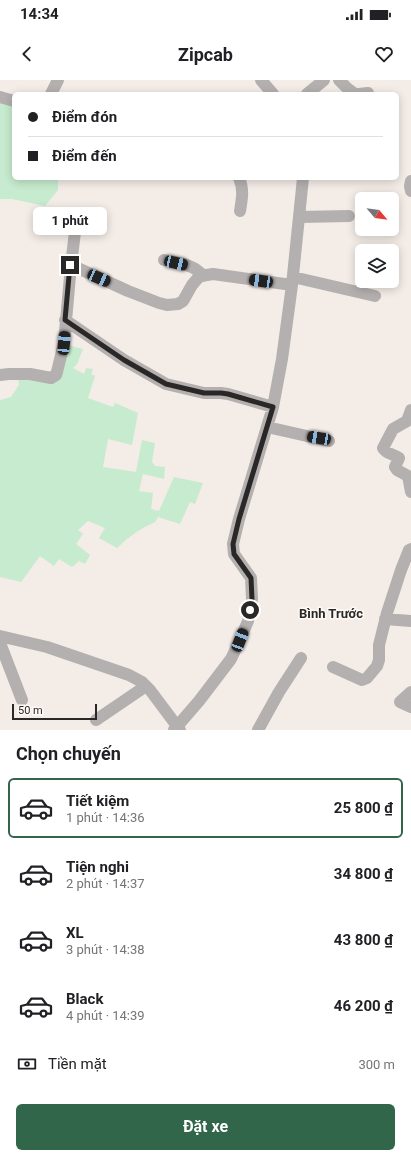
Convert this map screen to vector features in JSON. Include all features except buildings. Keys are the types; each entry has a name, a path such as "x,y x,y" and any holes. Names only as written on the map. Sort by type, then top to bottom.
{"street":[{"path":"52,92 58,80"},
{"path":"261,80 270,92"},
{"path":"309,92 324,80"},
{"path":"339,80 352,92"},
{"path":"0,98 12,101"},
{"path":"240,180 242,193 240,211"},
{"path":"0,636 48,647 129,675 142,682 150,690 177,729 231,659 248,621 252,599 251,578 234,554 233,544 239,519 273,407 282,359 293,281 303,180"},
{"path":"411,181 411,191"},
{"path":"298,217 349,216"},
{"path":"0,375 30,374 51,378 56,375 64,343 70,265 75,232"},
{"path":"164,260 192,267 203,276"},
{"path":"70,265 128,291 167,305 178,304 183,301 194,282 201,276 213,274 293,281 375,296"},
{"path":"65,320 124,360 166,384 204,393 228,394 273,407"},
{"path":"411,410 407,421 393,429 384,448 386,451 396,455 399,458 395,467 397,470 408,476 411,492"},
{"path":"267,427 329,441"},
{"path":"333,667 362,680 367,678 377,666 379,660 379,644 386,619 401,570 411,549"},
{"path":"386,619 411,621"},
{"path":"0,643 22,700"},
{"path":"258,730 279,692 301,658"},
{"path":"96,720 146,686"},
{"path":"411,692 400,702 411,707"}],"green space":[{"path":"0,102 12,105 12,180 58,180 58,190 45,206 12,199 0,199"},
{"path":"68,345 83,349 77,364 73,368 84,374 86,368 93,369 91,374 95,376 88,398 113,407 115,403 138,413 132,445 108,439 103,467 136,472 142,440 155,443 152,462 155,466 165,467 164,479 143,474 139,491 153,493 151,509 159,511 174,477 203,483 195,504 190,502 180,524 158,517 155,522 135,533 117,548 99,538 105,528 88,521 78,530 83,534 76,544 90,555 85,564 79,561 72,567 59,559 54,566 40,556 21,582 0,577 0,400 11,397 19,385 18,378 52,382"}],"district":[{"name":"Bình Trước","path":"331,613"}],"route":[{"path":"70,265 65,320 124,360 166,384 204,393 228,394 273,407 239,519 233,544 236,559 248,572 251,578 252,599 250,610"}]}
